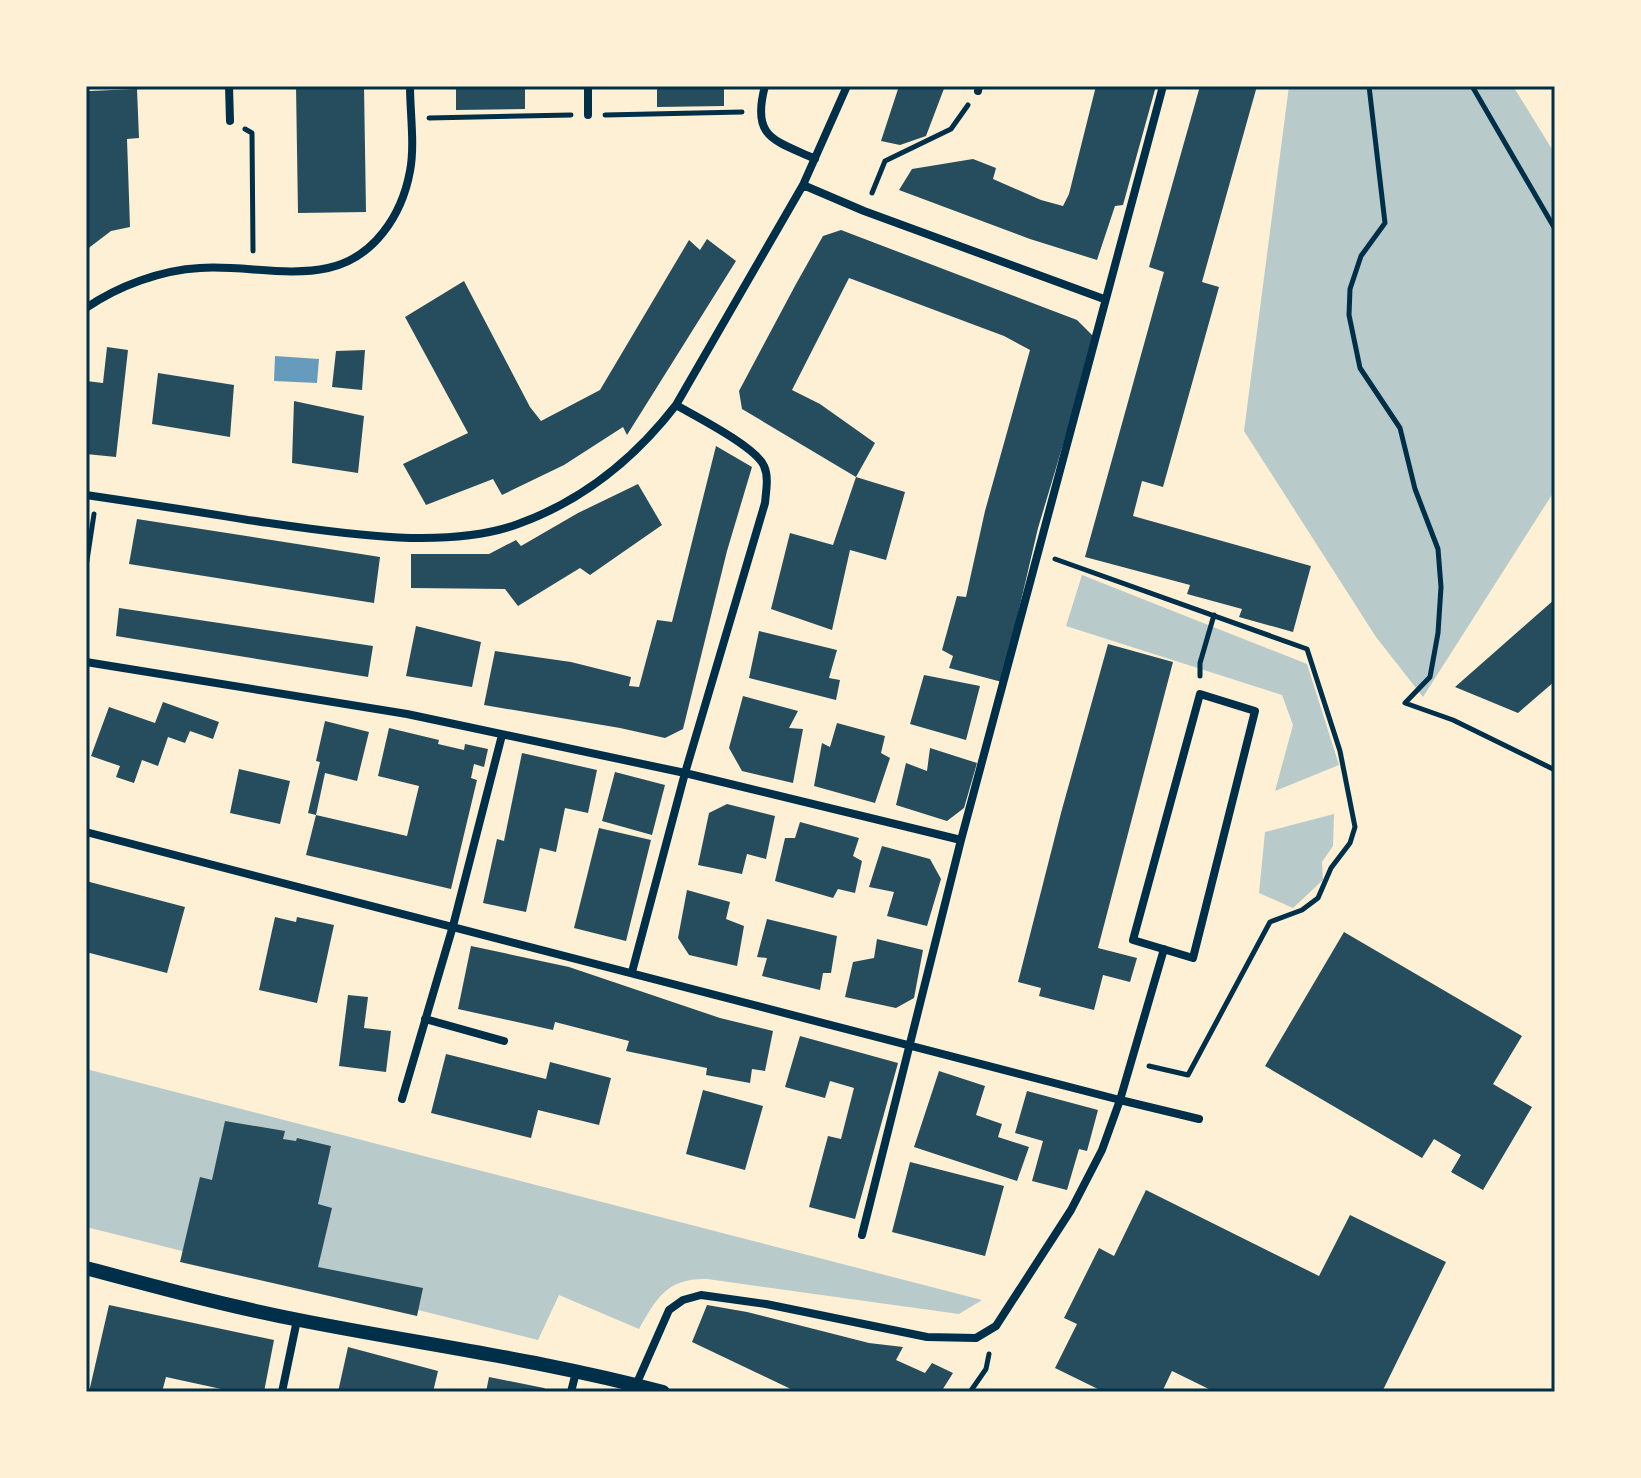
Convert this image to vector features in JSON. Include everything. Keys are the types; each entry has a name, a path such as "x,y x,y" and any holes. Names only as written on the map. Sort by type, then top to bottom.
{"street":[{"path":"229,86 230,121"},
{"path":"86,308 133,283 177,271 200,268 328,268 352,259 376,241 392,223 406,191 411,167 410,86"},
{"path":"588,86 588,115"},
{"path":"765,86 759,112 761,123 771,139 815,159"},
{"path":"86,495 306,528 382,536 463,536 517,525 602,480 655,432 676,405 803,185 847,86"},
{"path":"862,1235 961,840 1163,86"},
{"path":"803,185 864,211 1104,299"},
{"path":"632,972 685,773 765,503 767,482 764,465 752,451 676,405"},
{"path":"86,662 407,714 685,773 961,840"},
{"path":"1200,694 1255,711 1193,958 1164,949 1133,940 1200,694"},
{"path":"402,1099 453,926 502,735"},
{"path":"86,832 1199,1119"},
{"path":"636,1385 669,1310 683,1300 701,1295 766,1304 927,1337 976,1338 996,1326 1071,1210 1102,1150 1132,1062 1164,949"},
{"path":"425,1019 504,1041"},
{"path":"86,1268 196,1298 297,1320 663,1392"},
{"path":"282,1392 297,1320"},
{"path":"571,1392 575,1375"}],"path":[{"path":"1369,86 1385,223 1361,256 1350,289 1349,315 1360,368 1400,428 1415,489 1438,549 1441,587 1438,633 1430,677 1405,703 1453,720 1555,770"},
{"path":"1472,86 1555,229"},
{"path":"864,211 885,161 951,129 979,88"},
{"path":"252,133 254,269"},
{"path":"86,567 97,497"},
{"path":"1037,553 1307,649 1340,751 1355,827 1350,843 1331,868 1318,898 1302,910 1270,922 1188,1075 1132,1062"},
{"path":"1200,694 1200,663 1214,615"},
{"path":"970,1392 986,1369"}],"shaded area":[{"path":"1289,86 1513,86 1555,154 1555,490 1423,697 1376,637 1244,431"},
{"path":"1082,575 1307,664 1339,765 1275,791 1293,725 1282,695 1066,626"},
{"path":"1334,814 1333,846 1322,862 1323,880 1293,908 1259,893 1265,832"},
{"path":"86,1069 982,1300 959,1314 707,1279 694,1280 682,1282 665,1292 639,1329 559,1295 538,1340 86,1227"}],"water":[{"path":"275,356 319,359 317,383 274,381"}],"building":[{"path":"296,86 364,86 366,212 298,213"},
{"path":"456,86 525,86 525,109 456,110"},
{"path":"657,86 724,86 724,106 657,107"},
{"path":"899,86 945,86 926,136 900,145 881,141"},
{"path":"1096,86 1156,86 1123,205 1115,206 1097,260 1030,239 899,190 912,169 973,159 996,168 993,179 1063,206 1069,194"},
{"path":"1200,86 1257,86 1202,282 1219,287 1163,487 1142,481 1133,516 1311,566 1293,632 1239,617 1242,609 1187,594 1190,585 1085,557 1164,272 1149,267"},
{"path":"137,89 139,138 127,139 130,227 111,231 86,250 86,101 89,91"},
{"path":"841,230 1077,320 1095,338 1038,528 1002,682 949,668 953,656 942,650 957,596 966,597 985,511 1030,350 1004,336 849,278 792,390 820,404 875,443 856,477 742,409 739,391 796,284 823,236"},
{"path":"707,239 736,261 627,435 623,427 564,465 502,495 493,479 426,505 403,464 468,433 405,317 464,281 530,407 541,421 600,390 689,240 700,250"},
{"path":"107,347 128,350 116,457 86,454 86,381 103,383"},
{"path":"365,350 362,390 332,387 336,351"},
{"path":"158,373 234,385 230,437 152,424"},
{"path":"294,401 364,416 358,473 292,463"},
{"path":"716,446 752,467 727,551 683,729 665,738 484,705 495,651 571,662 631,677 629,686 639,687 657,620 672,622"},
{"path":"856,477 905,492 886,560 850,550 832,630 771,609 790,533 833,545"},
{"path":"638,484 662,525 590,575 580,568 518,606 505,589 411,588 411,554 489,554 516,540 521,546 578,513"},
{"path":"137,519 380,557 374,603 129,564"},
{"path":"1555,599 1555,681 1518,713 1455,687"},
{"path":"119,608 373,646 368,677 116,636"},
{"path":"416,626 481,642 472,687 406,676"},
{"path":"759,631 837,650 829,678 840,680 836,700 749,678"},
{"path":"1108,644 1173,662 1098,948 1137,958 1130,982 1103,975 1094,1010 1039,996 1041,988 1018,982"},
{"path":"924,675 980,686 966,740 910,724"},
{"path":"743,696 798,711 789,728 803,729 793,783 742,771 729,748"},
{"path":"163,702 219,722 213,739 190,731 185,743 168,737 158,766 142,760 134,783 116,777 120,766 91,756 109,707 155,723"},
{"path":"325,721 369,732 357,781 325,773 316,815 308,813 320,762 316,761"},
{"path":"837,723 885,736 881,753 890,758 875,803 814,786 822,743 830,747"},
{"path":"389,728 439,740 438,744 464,750 465,744 488,749 484,767 474,764 471,778 477,780 451,889 306,855 316,815 407,836 419,786 378,776"},
{"path":"930,748 977,763 964,808 947,821 896,805 906,763 927,771"},
{"path":"522,753 597,770 588,813 565,808 556,852 540,848 526,912 483,903 497,839 504,841"},
{"path":"239,769 290,781 280,824 230,813"},
{"path":"615,772 665,785 652,835 602,821"},
{"path":"727,804 775,816 766,859 747,854 742,874 698,865 709,813"},
{"path":"800,822 859,838 853,856 862,861 855,893 838,889 833,898 775,881 785,838 795,838"},
{"path":"599,828 651,840 626,941 574,928"},
{"path":"882,846 930,859 941,879 927,926 887,916 894,892 869,887"},
{"path":"86,881 185,907 167,973 86,952"},
{"path":"687,890 730,902 726,919 744,926 737,966 689,955 678,938"},
{"path":"275,917 296,922 297,917 334,925 317,1003 259,990"},
{"path":"767,919 837,936 831,973 823,973 820,990 762,976 767,958 757,957"},
{"path":"1344,932 1522,1036 1493,1084 1532,1107 1483,1190 1451,1172 1461,1155 1434,1139 1422,1158 1265,1066"},
{"path":"877,939 923,950 914,998 896,1008 845,997 853,962 874,958"},
{"path":"471,946 569,967 720,1018 773,1031 765,1071 752,1069 750,1083 706,1075 707,1068 626,1051 629,1041 555,1022 553,1030 458,1009"},
{"path":"348,995 368,997 364,1028 391,1031 386,1072 339,1066"},
{"path":"800,1036 898,1063 855,1219 809,1207 828,1136 841,1139 854,1088 830,1081 825,1098 785,1087"},
{"path":"446,1054 546,1079 550,1062 611,1078 599,1125 538,1110 531,1138 431,1113"},
{"path":"939,1071 985,1086 976,1115 1002,1124 998,1137 1029,1147 1017,1181 914,1147"},
{"path":"703,1090 763,1106 745,1170 686,1154"},
{"path":"1027,1091 1098,1110 1087,1151 1079,1149 1067,1190 1032,1181 1043,1141 1015,1133"},
{"path":"225,1121 285,1131 283,1139 296,1141 297,1138 331,1146 318,1204 332,1208 318,1267 423,1288 417,1316 180,1262 200,1177 212,1180"},
{"path":"910,1162 1004,1186 985,1256 892,1232"},
{"path":"1146,1190 1319,1276 1350,1215 1446,1262 1382,1392 1215,1392 1172,1371 1162,1392 1104,1392 1055,1368 1077,1324 1064,1318 1099,1248 1114,1256"},
{"path":"109,1305 274,1340 264,1392 235,1392 166,1377 162,1392 89,1392"},
{"path":"707,1305 869,1343 903,1347 896,1360 925,1373 932,1363 953,1373 941,1392 797,1392 692,1342"},
{"path":"348,1347 438,1371 433,1392 338,1392"},
{"path":"489,1377 544,1388 548,1392 486,1392"}]}
